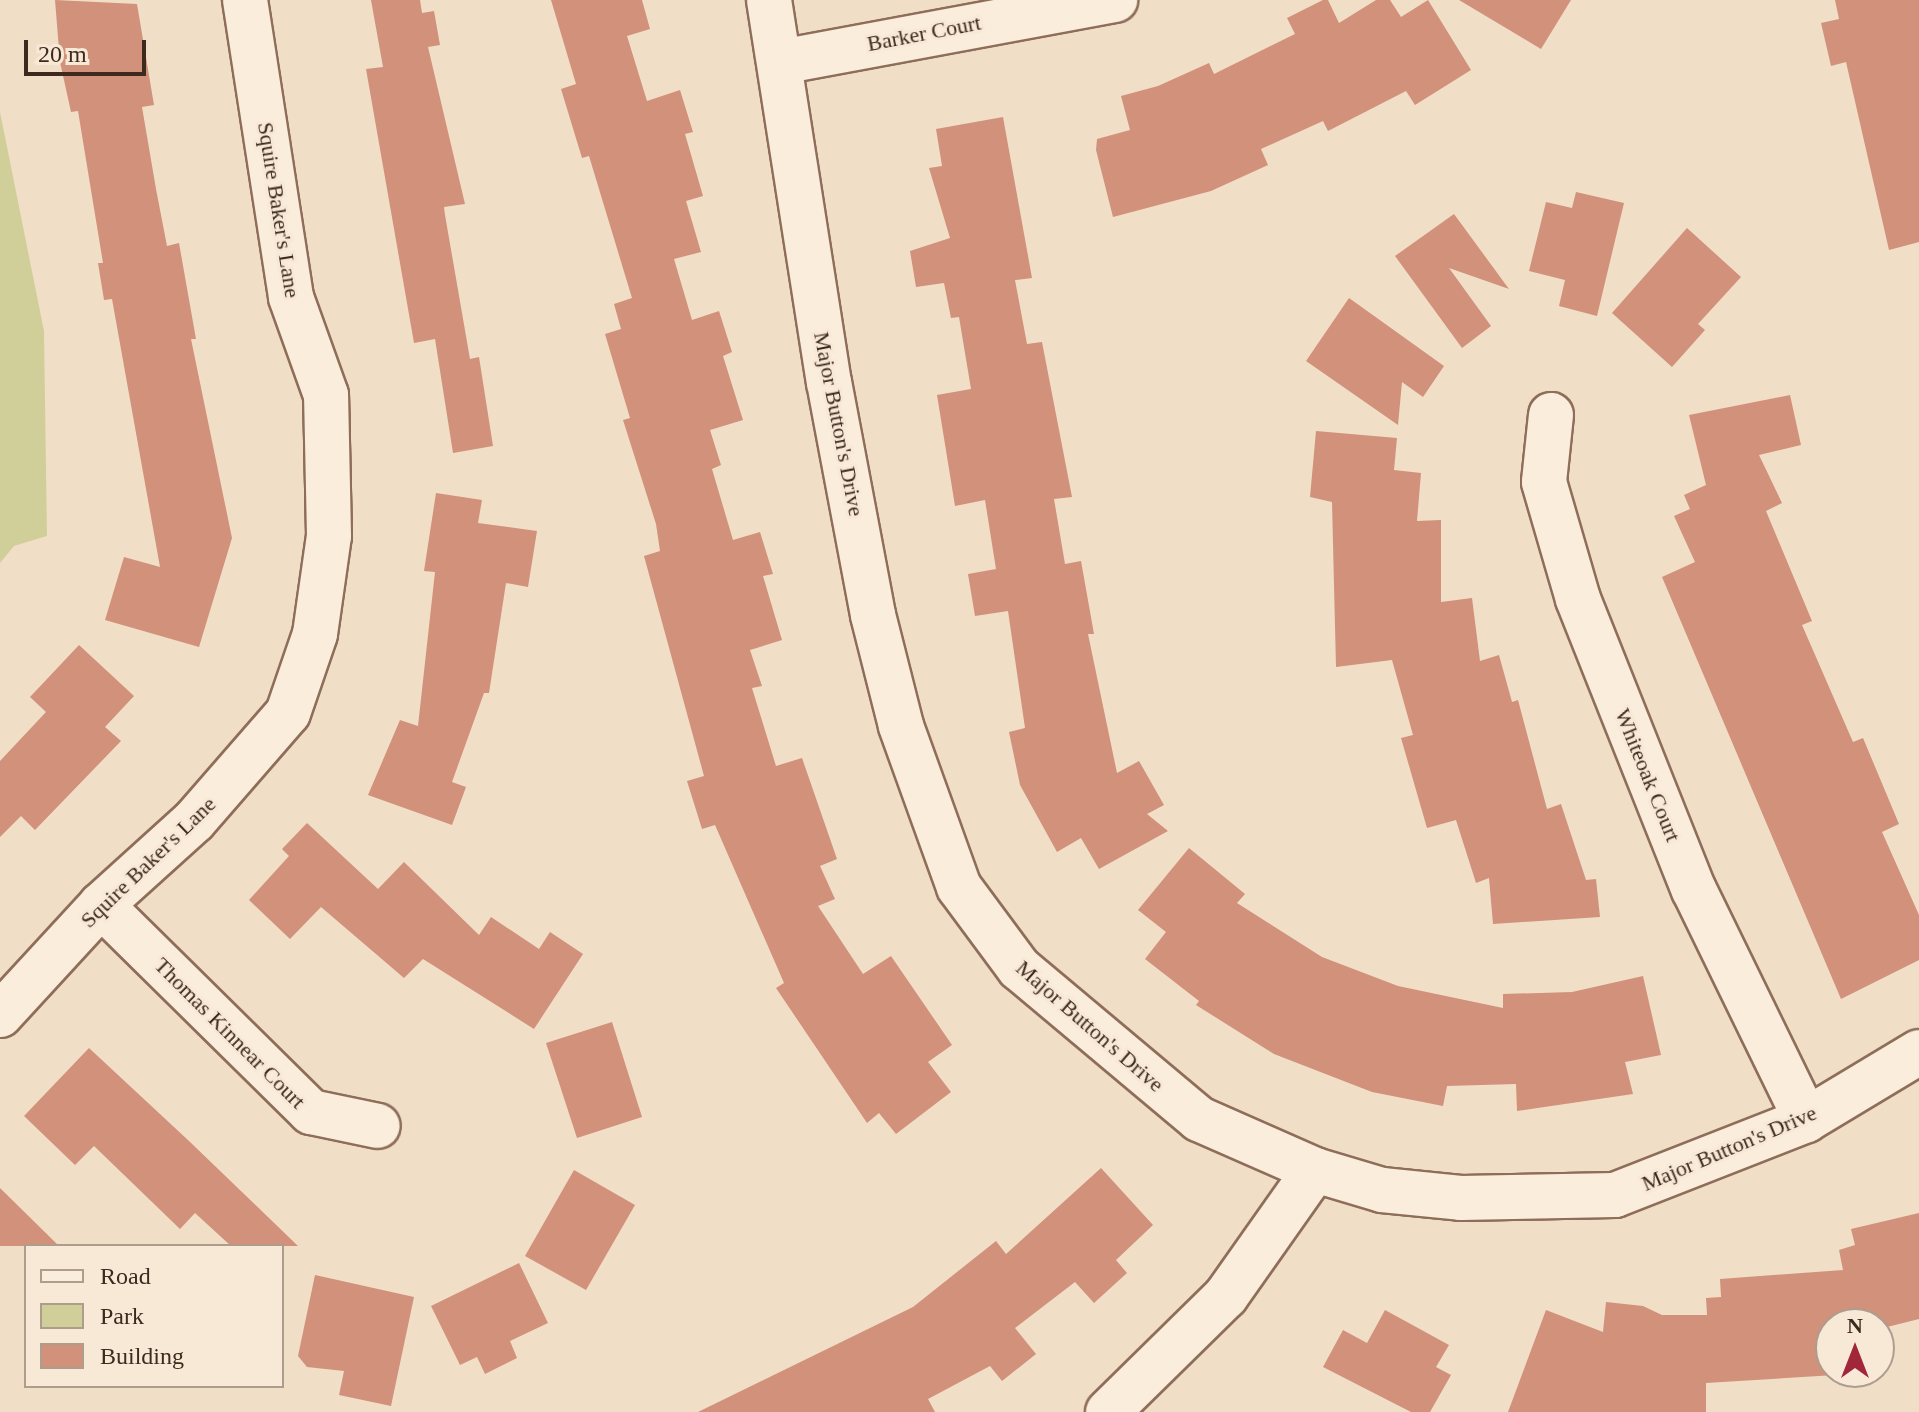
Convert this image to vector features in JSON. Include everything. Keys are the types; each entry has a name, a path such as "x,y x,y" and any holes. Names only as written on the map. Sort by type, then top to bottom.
{"street":[{"name":"Squire Baker's Lane","path":"0,1015 101,905 194,821 288,713 315,634 329,536 326,395 291,297 245,0"},
{"name":"Major Button's Drive","path":"769,0 780,62 796,197 873,615 901,726 959,887 1019,968 1199,1119 1315,1170 1382,1190 1461,1198 1615,1195 1806,1120 1919,1052"},
{"name":"Barker Court","path":"780,62 1115,0"},
{"name":"Whiteoak Court","path":"1551,415 1544,482 1578,599 1694,890 1806,1120"},
{"name":"Thomas Kinnear Court","path":"101,905 311,1112 378,1126"},
{"path":"1108,1412 1226,1296 1315,1170"}],"green space":[{"path":"0,112 44,331 47,536 14,546 0,563"}],"building":[{"path":"55,0 137,4 154,105 142,107 156,189 167,246 179,243 196,339 191,339 232,538 199,647 105,620 124,557 160,567 112,299 104,300 98,263 103,263 78,111 71,112 60,62"},
{"path":"371,0 420,0 422,13 434,11 440,45 428,47 465,204 444,207 445,215 470,359 479,357 493,446 453,453 435,339 414,343 366,69 383,67"},
{"path":"551,0 642,0 650,29 627,36 647,101 680,90 693,132 685,134 703,196 686,201 701,252 674,259 692,320 719,311 732,352 723,356 743,420 710,430 721,465 712,469 733,540 760,532 773,574 763,576 782,640 750,650 762,686 752,688 776,766 802,758 837,859 820,866 835,899 818,906 863,974 891,956 952,1045 928,1062 951,1092 896,1134 879,1113 867,1123 776,988 784,983 715,825 702,829 687,781 704,776 644,556 660,551 656,524 623,420 630,418 605,334 621,329 614,304 632,298 589,156 582,158 561,89 576,84"},
{"path":"1328,0 1339,23 1376,0 1390,0 1401,17 1428,0 1471,70 1415,105 1406,91 1328,131 1323,121 1261,149 1268,165 1211,191 1113,217 1096,150 1097,139 1130,130 1121,96 1158,86 1209,63 1214,74 1295,34 1287,18"},
{"path":"1459,0 1571,0 1541,49"},
{"path":"1835,0 1919,0 1919,242 1889,250 1846,62 1831,66 1821,23 1839,19"},
{"path":"1003,117 1032,278 1015,280 1027,344 1042,342 1072,497 1054,499 1065,564 1081,561 1094,634 1088,634 1117,773 1139,761 1164,805 1147,814 1168,831 1099,869 1081,838 1057,852 1020,785 1009,732 1025,728 1008,611 975,616 968,574 996,569 985,500 955,506 937,395 971,389 959,317 951,318 944,283 916,287 910,251 950,238 929,168 942,166 936,129"},
{"path":"1576,192 1624,203 1597,316 1559,306 1565,280 1529,271 1546,202 1572,208"},
{"path":"1454,214 1509,289 1449,268 1491,326 1462,348 1395,256"},
{"path":"1687,228 1741,277 1698,324 1705,330 1672,367 1612,313"},
{"path":"1349,298 1444,366 1423,397 1402,382 1398,425 1306,361"},
{"path":"1790,395 1801,445 1759,455 1782,503 1766,511 1812,621 1802,625 1853,742 1863,738 1899,824 1882,832 1919,915 1919,960 1841,999 1662,577 1695,562 1674,516 1690,509 1684,495 1706,485 1689,415"},
{"path":"1316,431 1397,438 1394,470 1421,473 1417,521 1441,520 1441,602 1472,598 1480,661 1499,655 1512,702 1518,700 1547,809 1561,804 1586,880 1596,879 1600,917 1493,924 1489,878 1476,883 1456,820 1427,828 1401,738 1413,735 1392,660 1336,667 1332,502 1310,497"},
{"path":"436,493 482,500 478,523 537,531 528,587 506,583 489,693 484,693 452,782 466,787 452,825 368,795 400,720 418,726 435,572 424,571"},
{"path":"79,645 134,696 105,727 121,741 35,830 21,816 0,837 0,761 46,712 30,697"},
{"path":"307,823 378,889 404,862 479,935 491,917 539,949 550,932 583,954 534,1029 423,959 404,978 321,907 290,939 249,900 289,856 282,849"},
{"path":"1189,848 1245,894 1237,903 1322,957 1398,986 1503,1008 1503,994 1572,992 1643,976 1661,1055 1625,1062 1633,1094 1517,1111 1516,1084 1447,1086 1443,1106 1372,1092 1274,1054 1196,1005 1199,1001 1145,959 1166,932 1138,910"},
{"path":"612,1022 642,1117 577,1138 546,1043"},
{"path":"89,1048 298,1246 229,1244 195,1213 180,1229 94,1146 75,1165 24,1116"},
{"path":"1101,1168 1153,1225 1116,1260 1127,1273 1094,1303 1075,1282 1015,1328 1036,1354 1002,1381 990,1366 928,1399 935,1412 698,1412 913,1307 996,1241 1006,1254"},
{"path":"574,1170 635,1205 586,1290 525,1256"},
{"path":"0,1188 57,1244 0,1246"},
{"path":"1919,1213 1919,1319 1895,1325 1895,1308 1815,1308 1815,1376 1706,1383 1706,1412 1508,1412 1546,1310 1603,1332 1606,1302 1643,1306 1662,1315 1707,1315 1706,1298 1721,1297 1720,1279 1843,1270 1839,1250 1855,1245 1851,1229"},
{"path":"519,1263 548,1323 510,1341 517,1358 485,1374 477,1357 460,1365 431,1306"},
{"path":"315,1275 414,1297 391,1406 339,1395 344,1371 307,1367 298,1356"},
{"path":"1385,1310 1449,1345 1436,1367 1451,1375 1430,1412 1411,1412 1323,1367 1343,1330 1367,1343"}]}
